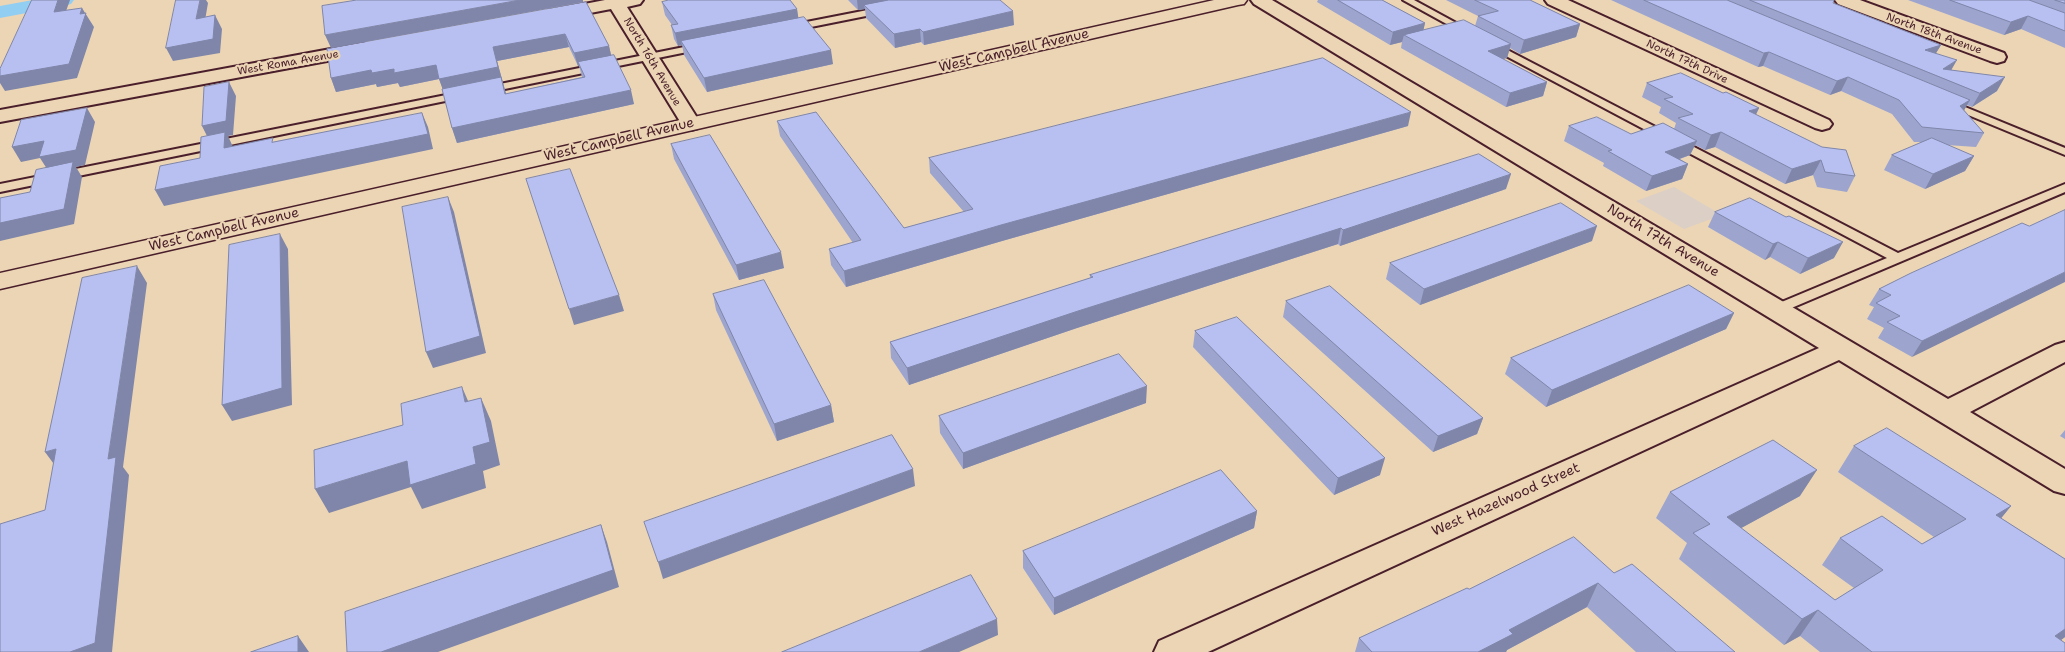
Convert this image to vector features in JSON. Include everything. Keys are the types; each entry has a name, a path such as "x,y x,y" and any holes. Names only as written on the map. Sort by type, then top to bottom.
{"street":[{"name":"West Campbell Avenue","path":"0,281 1238,0"},
{"name":"North 17th Avenue","path":"1260,0 2065,482"},
{"name":"North 17th Drive","path":"1554,0 1822,124"},
{"name":"North 18th Avenue","path":"1844,0 1996,57"},
{"name":"North 16th Avenue","path":"622,1 649,57 691,124"},
{"path":"538,18 622,1"},
{"name":"West Roma Avenue","path":"0,116 381,46"},
{"name":"West Hazelwood Street","path":"1172,652 1841,348"},
{"path":"1947,412 2065,351"}],"lane":[{"path":"1407,0 1896,258"},
{"path":"777,31 892,8"},
{"path":"0,188 710,44"},
{"path":"1937,99 2065,152"},
{"path":"1777,309 2065,188"}],"shaded area":[{"path":"1674,187 1722,215 1684,229 1636,201"}],"building":[{"path":"32,0 58,0 54,12 82,8 80,14 86,13 69,64 0,76 0,69"},
{"path":"176,0 200,0 196,19 215,15 213,39 166,48"},
{"path":"357,0 520,0 325,35 322,6"},
{"path":"669,0 790,0 797,9 675,33 671,25 678,24 662,2"},
{"path":"889,0 1000,0 1013,11 923,32 920,29 894,34 864,5"},
{"path":"1338,0 1382,0 1425,23 1393,32"},
{"path":"1475,0 1530,0 1580,24 1524,40 1478,16 1498,11"},
{"path":"1644,0 1727,0 1970,100 1960,106 1984,133 1922,127 1899,100 1848,77 1837,81 1769,52 1764,53"},
{"path":"1750,0 1834,0 1833,3 1941,45 1925,50 1957,60 1943,69 2005,77 1980,93"},
{"path":"1950,0 2029,0 2065,13 2065,31 2028,16 2011,22"},
{"path":"586,2 609,46 574,53 565,34 493,47 498,67 439,79 436,65 394,73 394,69 372,73 371,70 331,78 327,49"},
{"path":"804,17 831,50 704,78 681,41"},
{"path":"1464,20 1511,44 1488,51 1547,82 1510,93 1404,35"},
{"path":"614,55 631,90 452,128 442,89 501,77 505,94 585,77 578,62"},
{"path":"1323,58 1411,112 1001,225 844,271 829,249 861,240 777,121 816,112 904,228 973,209 929,158"},
{"path":"1681,73 1759,108 1749,111 1822,147 1846,150 1855,176 1825,172 1821,160 1792,169 1721,132 1711,135 1678,118 1693,114 1664,99 1673,97 1647,83"},
{"path":"229,82 226,121 202,126 204,87"},
{"path":"87,108 76,150 39,157 44,141 12,147 21,120"},
{"path":"422,113 428,134 155,190 160,166 200,158 201,137 225,132 224,148 273,138 272,142"},
{"path":"1597,117 1631,134 1663,123 1697,141 1665,152 1688,164 1652,176 1608,151 1612,150 1569,126"},
{"path":"710,135 781,252 736,265 671,144"},
{"path":"1932,138 1974,156 1933,174 1892,155"},
{"path":"1479,154 1511,174 1343,230 1341,228 1078,311 907,368 890,342 1093,277 1090,275"},
{"path":"73,162 64,209 0,223 0,198 30,192 36,170"},
{"path":"570,169 619,295 569,309 526,179"},
{"path":"448,197 480,336 426,352 402,207"},
{"path":"1750,198 1786,217 1789,216 1843,242 1808,258 1778,242 1773,244 1715,212"},
{"path":"1561,203 1597,226 1424,289 1390,263"},
{"path":"2065,210 2065,272 1922,341 1887,322 1900,316 1876,303 1891,295 1879,289 1911,273 2022,223 2029,226"},
{"path":"280,234 282,388 222,405 229,245"},
{"path":"137,266 108,459 116,457 95,643 70,652 0,652 0,524 45,510 56,449 45,452 82,278"},
{"path":"764,280 831,405 774,424 713,294"},
{"path":"1689,285 1734,313 1552,390 1511,358"},
{"path":"1330,286 1483,418 1438,436 1286,301"},
{"path":"1237,317 1385,458 1338,478 1195,331"},
{"path":"1119,354 1147,386 963,453 939,416"},
{"path":"462,387 465,402 481,398 490,442 473,447 476,464 410,485 407,461 315,489 314,450 403,425 401,404"},
{"path":"1887,428 2011,506 1996,515 2065,559 2065,629 2055,636 2065,643 2065,652 1872,652 1818,610 1802,619 1693,533 1710,524 1670,492 1773,440 1817,470 1727,517 1835,600 1883,570 1840,538 1882,516 1922,544 1966,519 1854,446"},
{"path":"892,435 913,469 658,562 644,522"},
{"path":"1221,470 1257,511 1054,598 1023,551"},
{"path":"601,525 613,570 381,652 347,652 345,612"},
{"path":"1574,537 1614,573 1632,564 1735,652 1676,652 1598,583 1509,630 1513,634 1478,652 1372,652 1359,638 1467,588 1469,589"},
{"path":"971,575 997,619 919,652 782,652"},
{"path":"298,636 298,652 251,652"}],"waterway":[{"path":"0,12 64,0"}]}
